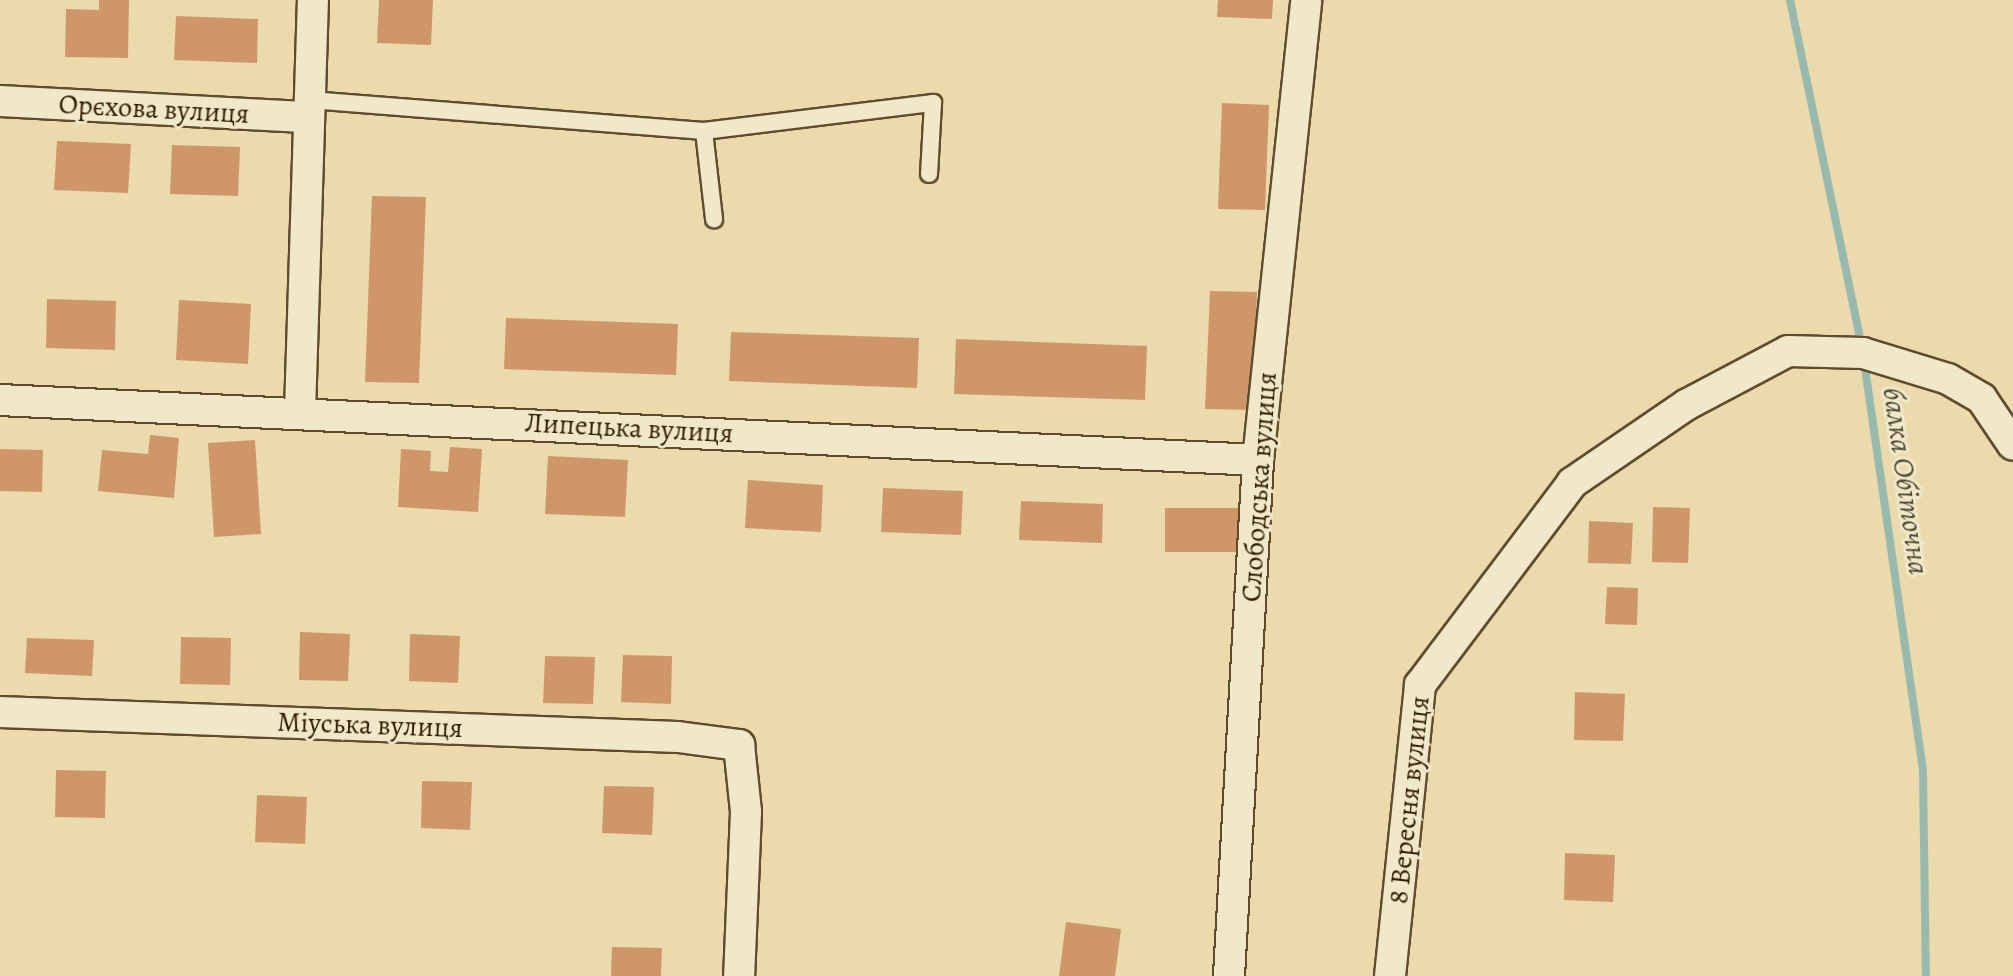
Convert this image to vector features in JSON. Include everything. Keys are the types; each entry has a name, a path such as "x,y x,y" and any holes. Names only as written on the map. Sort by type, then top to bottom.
{"street":[{"path":"300,412 313,0"},
{"name":"Слободська вулиця","path":"1229,976 1258,460 1306,0"},
{"name":"Орєхова вулиця","path":"0,101 309,109"},
{"name":"8 Вересня вулиця","path":"1390,976 1420,685 1572,483 1686,405 1788,351 1863,353 1948,379 1982,399 2013,445"},
{"name":"Липецька вулиця","path":"0,400 1258,460"},
{"name":"Міуська вулиця","path":"0,712 739,745 746,812 739,976"}],"lane":[{"path":"309,109 704,131 933,103 929,174"},
{"path":"704,131 714,219"}],"building":[{"path":"99,0 129,0 128,58 65,57 66,9 99,10"},
{"path":"379,0 433,0 431,45 377,43"},
{"path":"1218,0 1273,0 1272,19 1217,17"},
{"path":"176,16 258,19 257,63 174,60"},
{"path":"1222,103 1269,105 1265,210 1218,209"},
{"path":"57,141 131,144 128,193 54,190"},
{"path":"172,145 240,147 238,196 170,194"},
{"path":"372,196 426,197 419,383 365,382"},
{"path":"1210,291 1257,292 1253,410 1205,409"},
{"path":"47,299 116,301 115,350 46,348"},
{"path":"179,300 251,304 248,364 176,360"},
{"path":"506,318 678,324 676,375 504,369"},
{"path":"731,332 919,338 917,388 729,381"},
{"path":"956,339 1147,346 1145,400 954,394"},
{"path":"150,435 179,438 174,498 98,491 102,450 148,454"},
{"path":"255,440 261,534 214,537 208,443"},
{"path":"450,447 482,449 478,512 398,507 401,449 431,451 430,471 448,472"},
{"path":"0,449 43,450 42,492 0,491"},
{"path":"548,456 628,460 625,517 545,514"},
{"path":"748,480 823,485 821,532 745,528"},
{"path":"883,488 963,491 961,535 881,532"},
{"path":"1021,501 1103,504 1102,543 1019,540"},
{"path":"1653,507 1690,508 1688,563 1652,562"},
{"path":"1165,508 1238,508 1238,552 1165,552"},
{"path":"1589,521 1633,523 1631,564 1588,563"},
{"path":"1607,587 1638,588 1637,625 1605,624"},
{"path":"300,632 350,634 348,681 299,680"},
{"path":"410,634 460,636 458,683 409,681"},
{"path":"181,637 231,638 230,685 180,684"},
{"path":"27,638 94,640 92,676 25,673"},
{"path":"623,655 672,656 671,704 621,702"},
{"path":"545,656 595,657 593,704 543,703"},
{"path":"1575,692 1625,694 1623,741 1574,740"},
{"path":"56,770 106,771 105,818 55,817"},
{"path":"422,781 472,782 470,830 421,828"},
{"path":"604,786 654,787 652,835 602,833"},
{"path":"257,795 307,797 305,844 255,842"},
{"path":"1565,853 1615,855 1613,902 1564,900"},
{"path":"1066,922 1121,929 1115,976 1059,976"},
{"path":"612,947 662,948 661,976 611,976"}],"waterway":[{"name":"балка Обіточна","path":"1790,0 1862,348"},
{"name":"балка Обіточна","path":"1864,361 1923,772 1926,976"}]}
